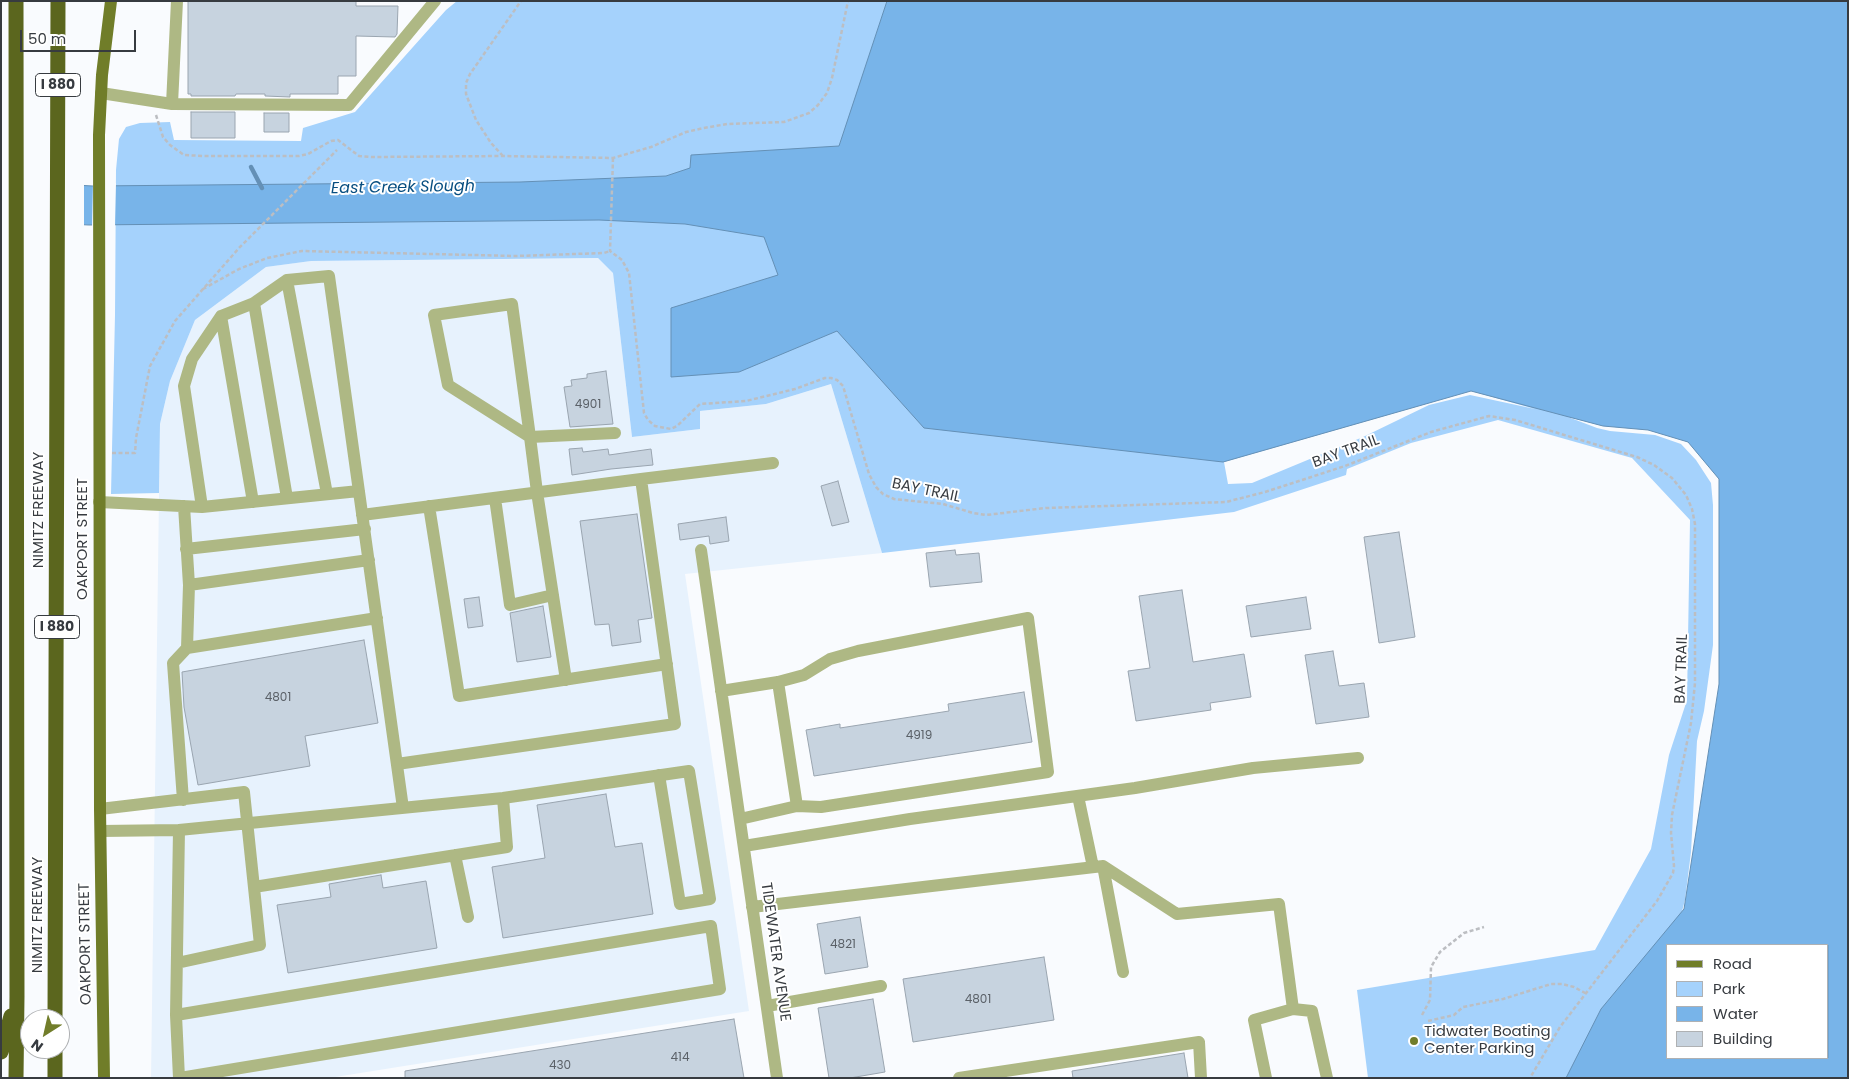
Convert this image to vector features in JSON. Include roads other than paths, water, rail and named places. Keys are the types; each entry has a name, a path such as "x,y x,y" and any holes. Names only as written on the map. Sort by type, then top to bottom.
{"highway":[{"name":"NIMITZ FREEWAY","path":"16,1 16,1078"},
{"name":"NIMITZ FREEWAY","path":"56,1009 58,1"},
{"path":"1,1052 17,996"},
{"path":"55,1059 57,1078"}],"main road":[{"name":"OAKPORT STREET","path":"104,1078 100,809 98,169 101,93 111,1"}],"street":[{"path":"172,104 177,1"},
{"path":"101,93 172,104 349,105 436,1"},
{"path":"202,507 184,386 192,359 221,316 254,304 287,280 329,276 403,808"},
{"path":"287,280 327,494"},
{"path":"254,304 287,498"},
{"path":"566,680 537,492 530,437 512,304 434,315 448,385 530,437 615,433"},
{"path":"221,316 253,502"},
{"path":"362,515 773,463"},
{"path":"397,764 675,724 641,479"},
{"path":"99,502 202,507 359,491"},
{"path":"495,498 510,605 553,595"},
{"path":"184,506 189,585 187,648"},
{"path":"429,506 459,696 667,664"},
{"path":"186,549 364,530"},
{"name":"TIDEWATER AVENUE","path":"701,550 777,1078"},
{"path":"189,585 369,560"},
{"path":"183,800 172,662 187,648 377,618"},
{"path":"721,691 778,682 804,675 830,659 858,651 1028,618 1048,772 821,807 797,806 741,825"},
{"path":"778,682 797,806"},
{"path":"744,846 910,819 1078,796 1254,768 1358,758"},
{"path":"101,831 179,830 503,798 659,775 689,771 710,899 680,904 659,775"},
{"path":"100,809 244,792 260,945 177,963"},
{"path":"1078,796 1098,866 1123,972"},
{"path":"254,887 507,846 503,798"},
{"path":"176,1015 711,926 720,989 180,1078 176,1015 179,830"},
{"path":"455,855 468,917"},
{"path":"752,907 1098,866 1177,914 1278,904 1292,1009"},
{"path":"767,1006 880,986"},
{"path":"1266,1078 1254,1020 1292,1009 1312,1011 1327,1078"},
{"path":"959,1078 1199,1042 1201,1078"}],"water":[{"name":"East Creek Slough","path":"887,1 1848,1 1848,1078 1566,1078 1601,1009 1684,909 1719,684 1719,479 1688,442 1648,430 1603,426 1471,391 1223,462 924,428 837,331 739,372 671,377 671,308 778,275 764,237 685,224 599,220 89,225 1,221 1,181 93,186 520,182 666,176 690,168 691,155 839,146"}],"waterway":[{"path":"251,167 262,188"}],"place":[{"name":"Tidwater Boating Center Parking","path":"1414,1041"}]}
